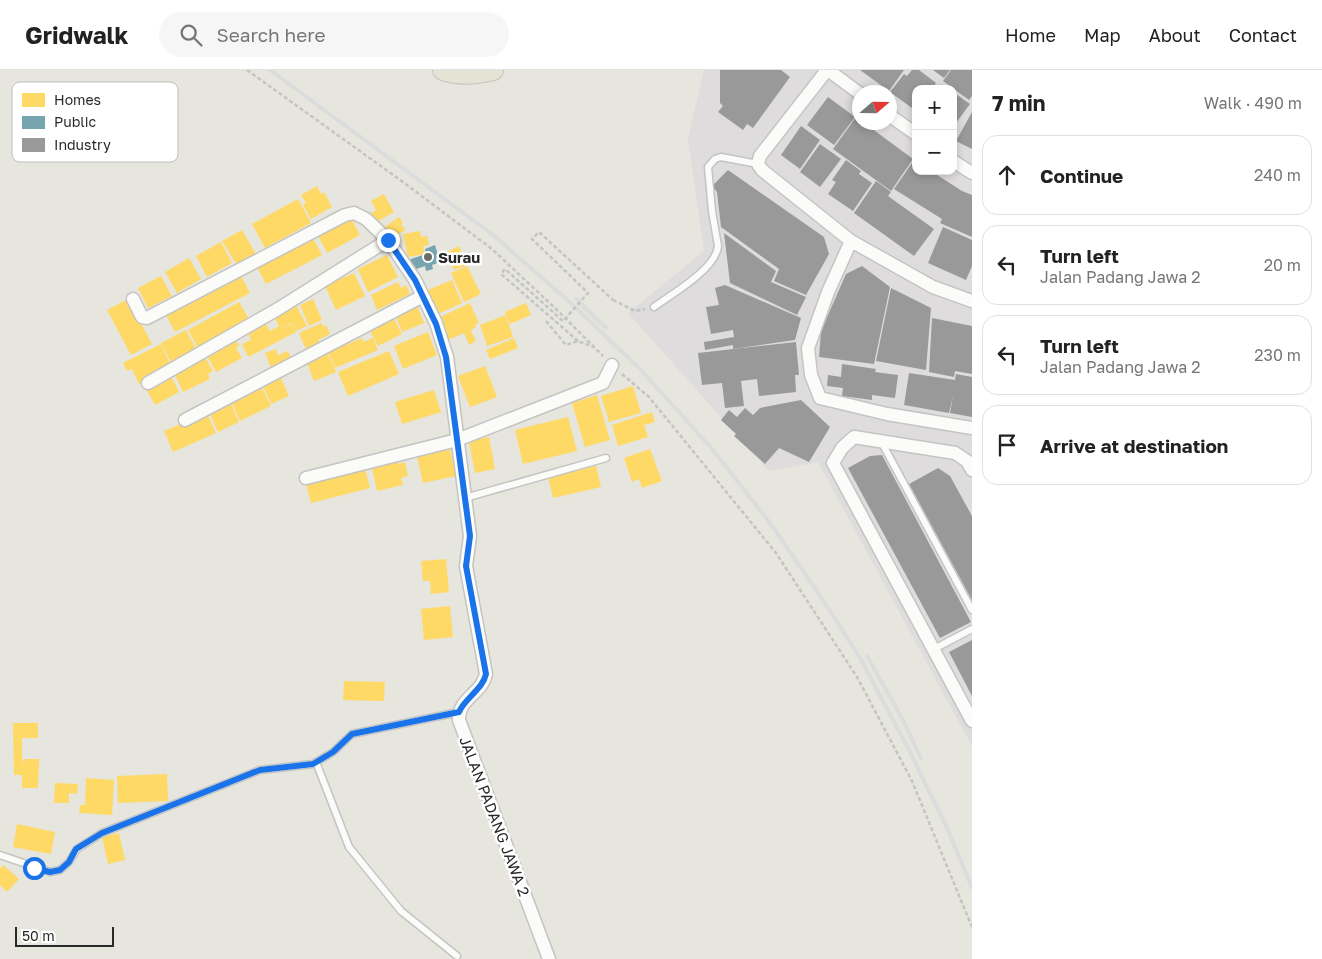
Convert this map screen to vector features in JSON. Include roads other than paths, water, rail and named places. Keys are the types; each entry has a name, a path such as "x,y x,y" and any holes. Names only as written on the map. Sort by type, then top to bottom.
{"main road":[{"path":"443,70 450,73 476,74 493,70"}],"street":[{"path":"852,87 828,70 759,160 762,170 850,240 933,287 972,300"},
{"path":"897,120 912,131"},
{"path":"957,164 972,173"},
{"path":"133,298 142,317 147,318 345,215 354,213 366,219 388,240 415,280 423,296 436,324 446,357 470,536 466,566 486,674 485,681 462,705 459,712"},
{"path":"148,383 270,314 388,240"},
{"path":"850,240 828,292 808,348 811,376 820,398 887,414 972,428"},
{"path":"185,420 423,296"},
{"path":"306,478 457,440 603,384 612,365"},
{"path":"969,466 955,453 854,437 842,448 833,463 972,720"},
{"name":"JALAN PADANG JAWA 2","path":"459,712 459,720 548,959"}],"lane":[{"path":"654,307 707,266 718,251 708,167 715,159 721,157 759,160"},
{"path":"882,442 972,609"},
{"path":"465,498 606,458"},
{"path":"934,649 972,629"},
{"path":"0,855 50,872 60,870 69,862 76,849 102,833 260,770 313,764 333,752 352,734 459,712"},
{"path":"316,762 349,847 401,911 457,956"}],"railway":[{"path":"270,70 493,235 573,305 641,370 713,450 770,523 860,658 909,750 948,830 972,888"},
{"path":"576,299 606,328"},
{"path":"867,656 903,720 921,758"}],"place":[{"name":"Surau","path":"428,257"}]}
